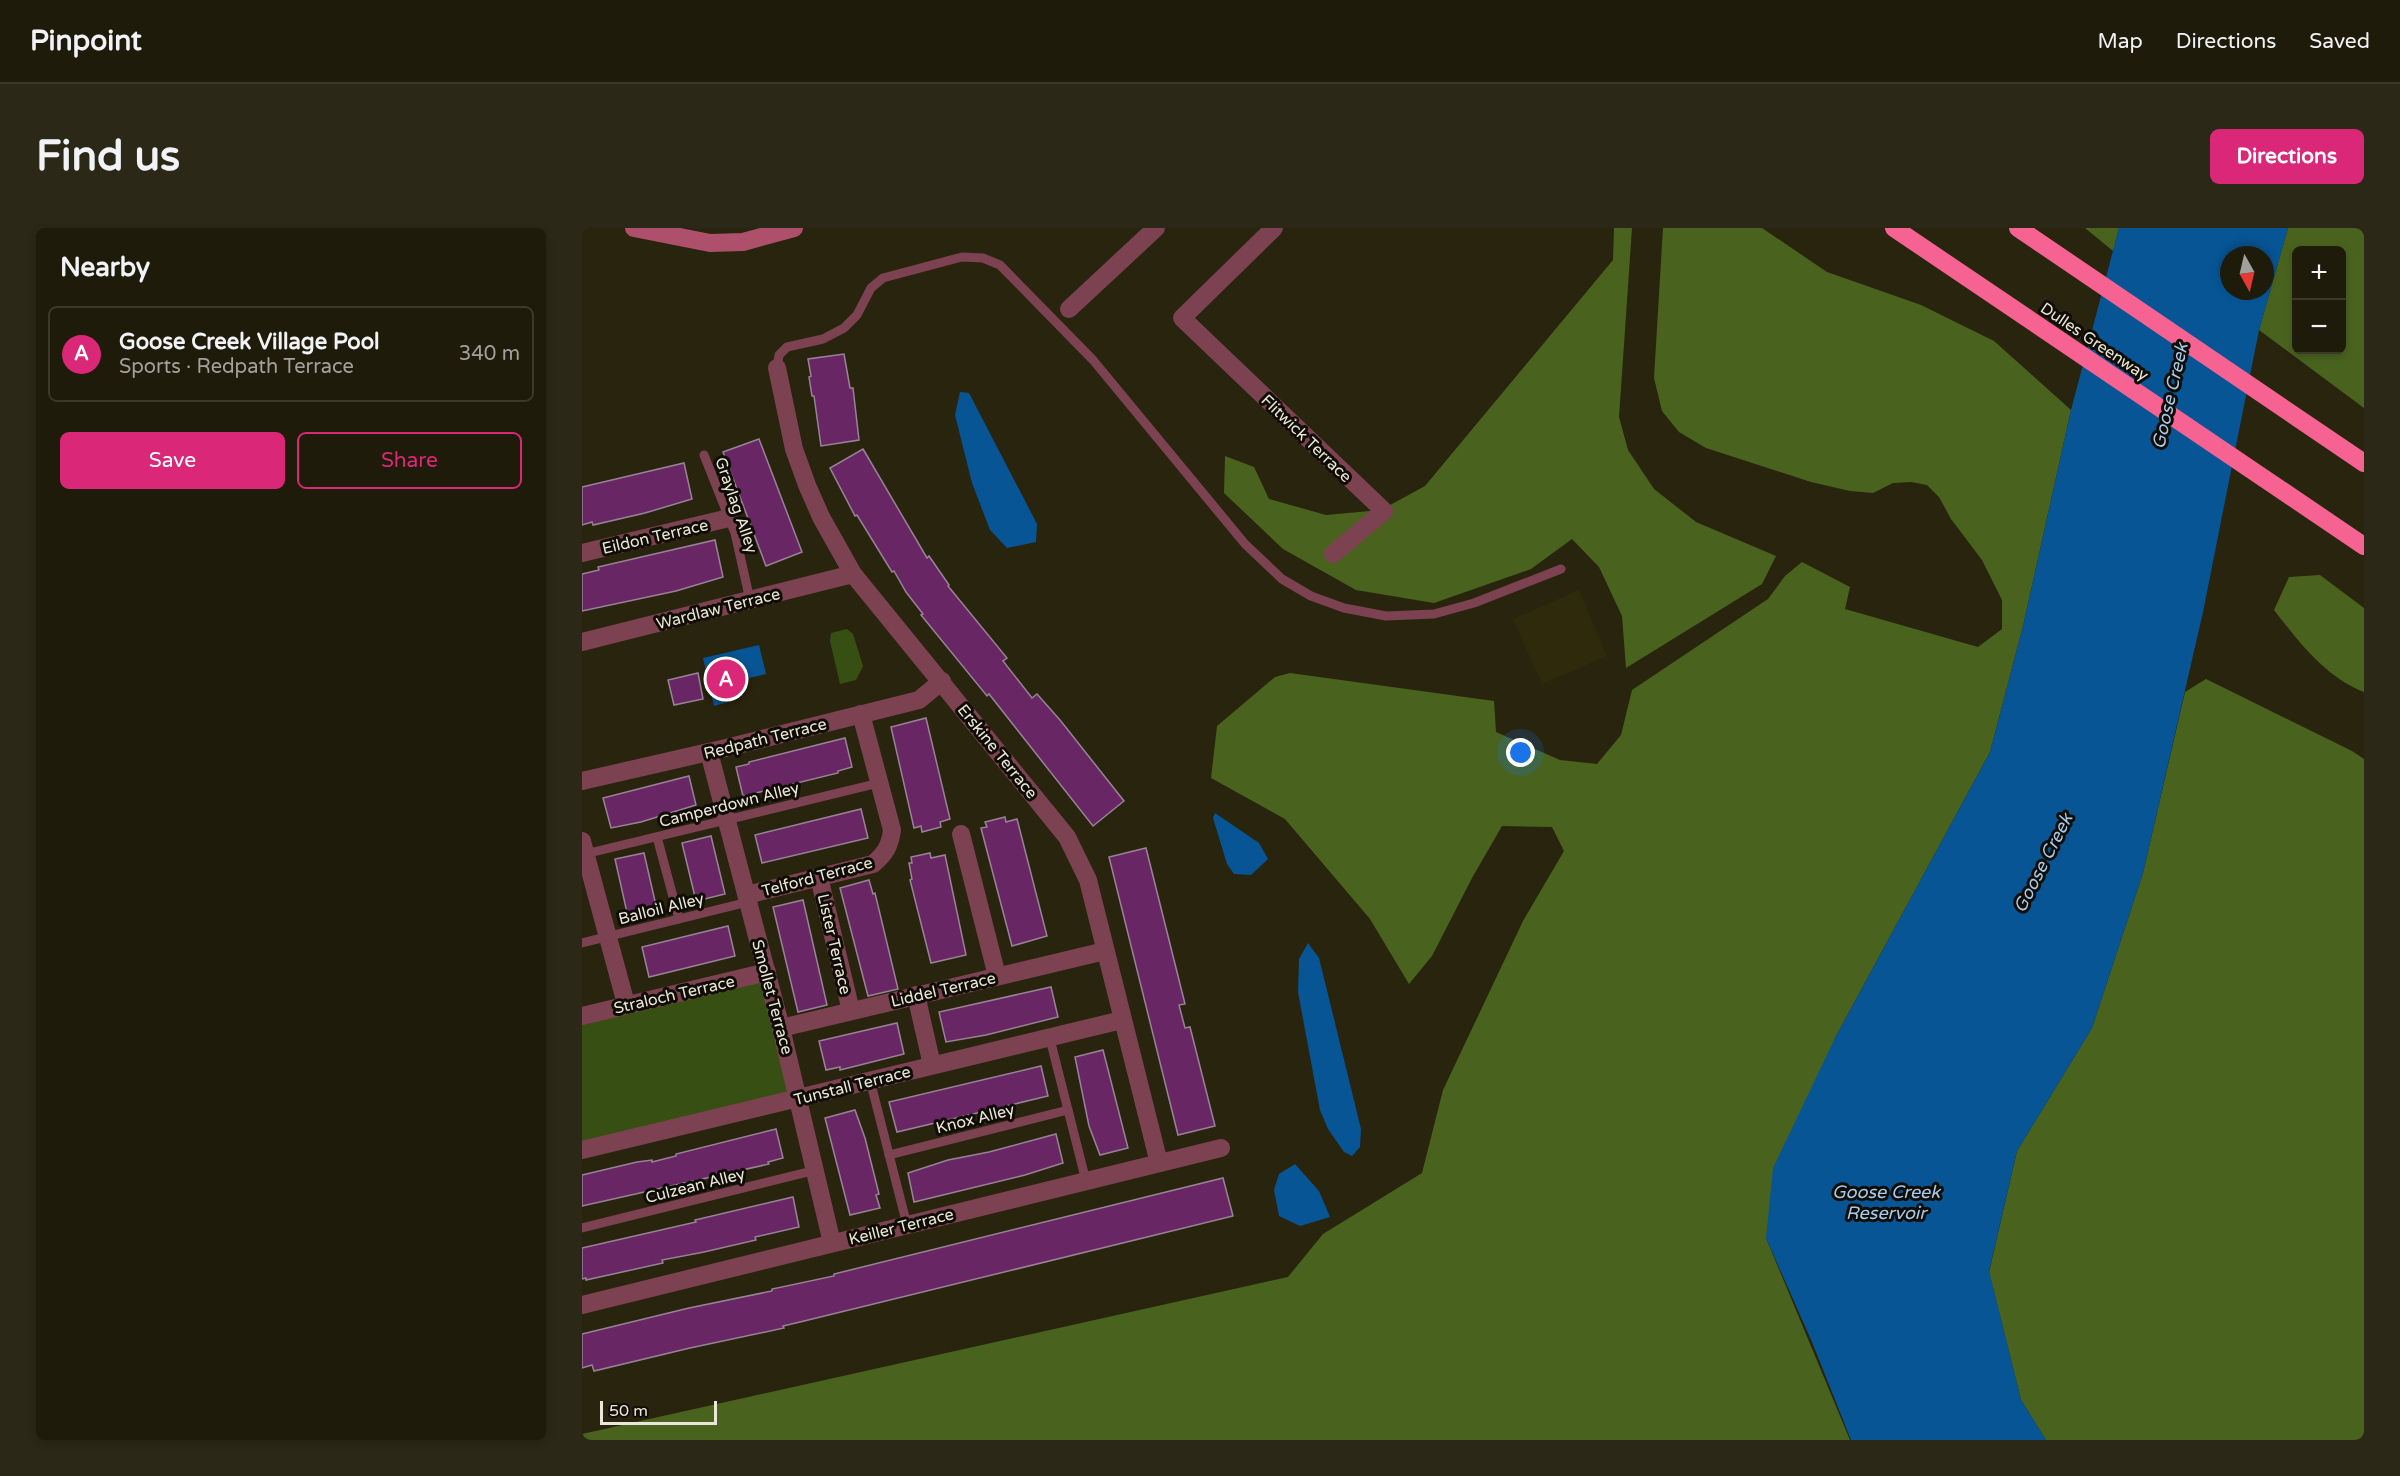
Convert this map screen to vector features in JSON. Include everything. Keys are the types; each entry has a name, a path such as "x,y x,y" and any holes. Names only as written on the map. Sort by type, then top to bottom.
{"highway":[{"name":"Dulles Greenway","path":"1894,228 2364,546"},
{"path":"2018,228 2359,460"}],"main road":[{"path":"634,228 710,243 743,242 794,228"}],"street":[{"path":"1069,309 1156,228"},
{"name":"Flitwick Terrace","path":"1274,228 1182,318 1384,512 1333,554"},
{"name":"Erskine Terrace","path":"777,368 794,449 807,485 821,517 853,574 1067,837 1088,880 1159,1163"},
{"name":"Eildon Terrace","path":"582,553 729,518"},
{"name":"Wardlaw Terrace","path":"582,642 853,574"},
{"name":"Redpath Terrace","path":"582,781 918,700 942,681"},
{"name":"Telford Terrace","path":"747,898 873,864 884,855 890,842 891,830 861,714"},
{"name":"Smollet Terrace","path":"709,752 799,1098 832,1244"},
{"path":"961,834 997,976"},
{"path":"584,847 626,1004"},
{"name":"Lister Terrace","path":"819,877 851,1011"},
{"name":"Liddel Terrace","path":"781,1028 916,994 1105,951"},
{"name":"Straloch Terrace","path":"582,1016 767,972"},
{"path":"916,994 933,1065"},
{"name":"Tunstall Terrace","path":"582,1150 1122,1020"},
{"name":"Keiller Terrace","path":"582,1305 1221,1149"}],"lane":[{"path":"777,368 779,355 787,347 822,339 844,328 857,315 871,288 883,278 962,257 983,258 1000,265 1093,360 1245,544 1282,579 1311,596 1344,608 1386,616 1434,614 1474,603 1561,569"},
{"name":"Graylag Alley","path":"704,455 735,533 750,600"},
{"name":"Camperdown Alley","path":"584,847 657,837 879,783"},
{"path":"657,837 679,919"},
{"name":"Balloil Alley","path":"582,943 679,919 747,898"},
{"path":"1050,1039 1086,1181"},
{"path":"870,1080 907,1225"},
{"name":"Knox Alley","path":"889,1155 1068,1110"},
{"name":"Culzean Alley","path":"582,1228 816,1170"}],"shaded area":[{"path":"1579,590 1607,656 1542,684 1513,619"}],"green space":[{"path":"1614,228 1632,228 1619,417 1628,450 1654,489 1696,522 1776,556 1762,584 1626,668 1622,616 1599,567 1572,539 1531,569 1434,603 1356,590 1283,549 1224,493 1225,456 1254,467 1269,499 1326,515 1381,510 1425,486 1613,260"},
{"path":"1663,228 1762,228 1827,272 1921,305 1994,341 2071,410 2023,626 1990,752 1835,1038 1766,1238 1850,1440 582,1440 582,1434 1288,1277 1323,1234 1422,1173 1443,1090 1523,921 1564,851 1552,827 1502,826 1432,956 1409,984 1370,919 1285,819 1211,778 1217,726 1275,677 1290,673 1494,701 1496,732 1560,760 1597,764 1621,735 1632,690 1768,599 1785,576 1802,562 1850,587 1845,609 1978,647 2002,629 2002,600 1982,560 1951,519 1939,497 1927,485 1911,482 1893,483 1873,493 1850,491 1811,482 1706,448 1679,432 1662,411 1654,378"},
{"path":"2085,228 2119,228 2113,251"},
{"path":"2288,228 2364,228 2364,408 2259,330 2268,300 2274,300 2274,277"},
{"path":"2320,575 2364,608 2364,692 2325,668 2303,646 2274,610 2289,577"},
{"path":"847,629 853,634 863,666 856,680 840,684 830,641 831,633"},
{"path":"2206,679 2364,759 2364,1440 2046,1440 2021,1400 1989,1272 2017,1151 2092,1028 2143,873 2185,692"},
{"path":"767,972 799,1098 582,1150 582,1016"}],"water":[{"name":"Goose Creek Reservoir","path":"2119,228 2288,228 2274,277 2274,246 2220,246 2220,300 2268,300 2259,330 2203,612 2143,873 2092,1028 2017,1151 1989,1271 2021,1400 2046,1440 1851,1440 1812,1342 1766,1238 1773,1168 1835,1038 1990,752 2023,626 2071,410"},
{"path":"960,392 969,393 1037,524 1036,542 1007,548 990,530 972,483 955,415"},
{"path":"759,645 766,674 724,684 728,702 714,706 703,658"},
{"path":"1215,813 1259,843 1268,859 1251,875 1234,874 1227,864 1213,818"},
{"path":"1308,943 1319,958 1361,1129 1360,1147 1352,1156 1344,1152 1328,1129 1320,1110 1298,992 1299,959"},
{"path":"1295,1164 1319,1191 1330,1217 1300,1226 1279,1216 1274,1190 1279,1174"}],"building":[{"path":"844,354 850,388 853,388 859,440 821,446 808,359"},
{"path":"759,439 802,552 766,566 723,452"},
{"path":"863,449 927,558 929,556 948,586 1007,658 1003,661 1032,698 1037,694 1060,720 1124,801 1093,826 989,694 987,696 921,615 923,614 894,571 892,572 857,515 855,516 830,468"},
{"path":"684,463 692,499 645,513 593,525 592,522 582,525 582,487"},
{"path":"715,540 723,577 676,591 582,611 582,574 599,570 598,567"},
{"path":"698,673 703,699 674,705 668,680"},
{"path":"926,718 950,819 940,822 941,827 922,832 921,826 914,828 891,727"},
{"path":"845,738 852,767 838,771 838,773 743,796 736,767"},
{"path":"689,776 696,805 641,822 611,828 603,798"},
{"path":"861,809 868,838 762,863 755,835"},
{"path":"1005,817 1006,822 1017,819 1047,936 1012,946 981,828 987,827 985,822"},
{"path":"711,836 725,894 696,901 682,843"},
{"path":"1146,848 1185,1004 1179,1005 1185,1028 1190,1027 1215,1126 1178,1135 1109,857"},
{"path":"644,853 657,910 628,917 615,859"},
{"path":"930,853 931,858 945,855 966,955 931,963 910,880 912,879 909,863 912,863 911,857"},
{"path":"869,880 873,894 875,893 898,989 868,996 840,888"},
{"path":"803,900 827,1005 798,1012 773,907"},
{"path":"728,926 735,956 649,977 642,947"},
{"path":"1051,987 1058,1017 986,1035 946,1042 939,1012"},
{"path":"897,1023 904,1054 840,1070 840,1067 826,1070 819,1041"},
{"path":"1103,1050 1128,1148 1100,1155 1089,1126 1075,1057"},
{"path":"1041,1066 1048,1096 897,1132 889,1102"},
{"path":"855,1110 865,1138 879,1194 876,1195 880,1208 850,1215 825,1118"},
{"path":"776,1129 783,1158 768,1162 769,1164 582,1206 582,1175 637,1162 652,1160 652,1162"},
{"path":"1056,1134 1063,1163 1025,1175 914,1202 908,1173 948,1160 989,1152"},
{"path":"1223,1178 1233,1216 783,1326 784,1328 594,1371 592,1365 582,1368 582,1334 834,1276 834,1274"},
{"path":"793,1197 799,1227 755,1237 756,1240 662,1260 663,1263 582,1279 582,1248"}],"place":[{"name":"Goose Creek Village Pool","path":"726,679"}],"water label":[{"name":"Goose Creek","path":"2170,396"},
{"name":"Goose Creek","path":"2043,863"}]}
